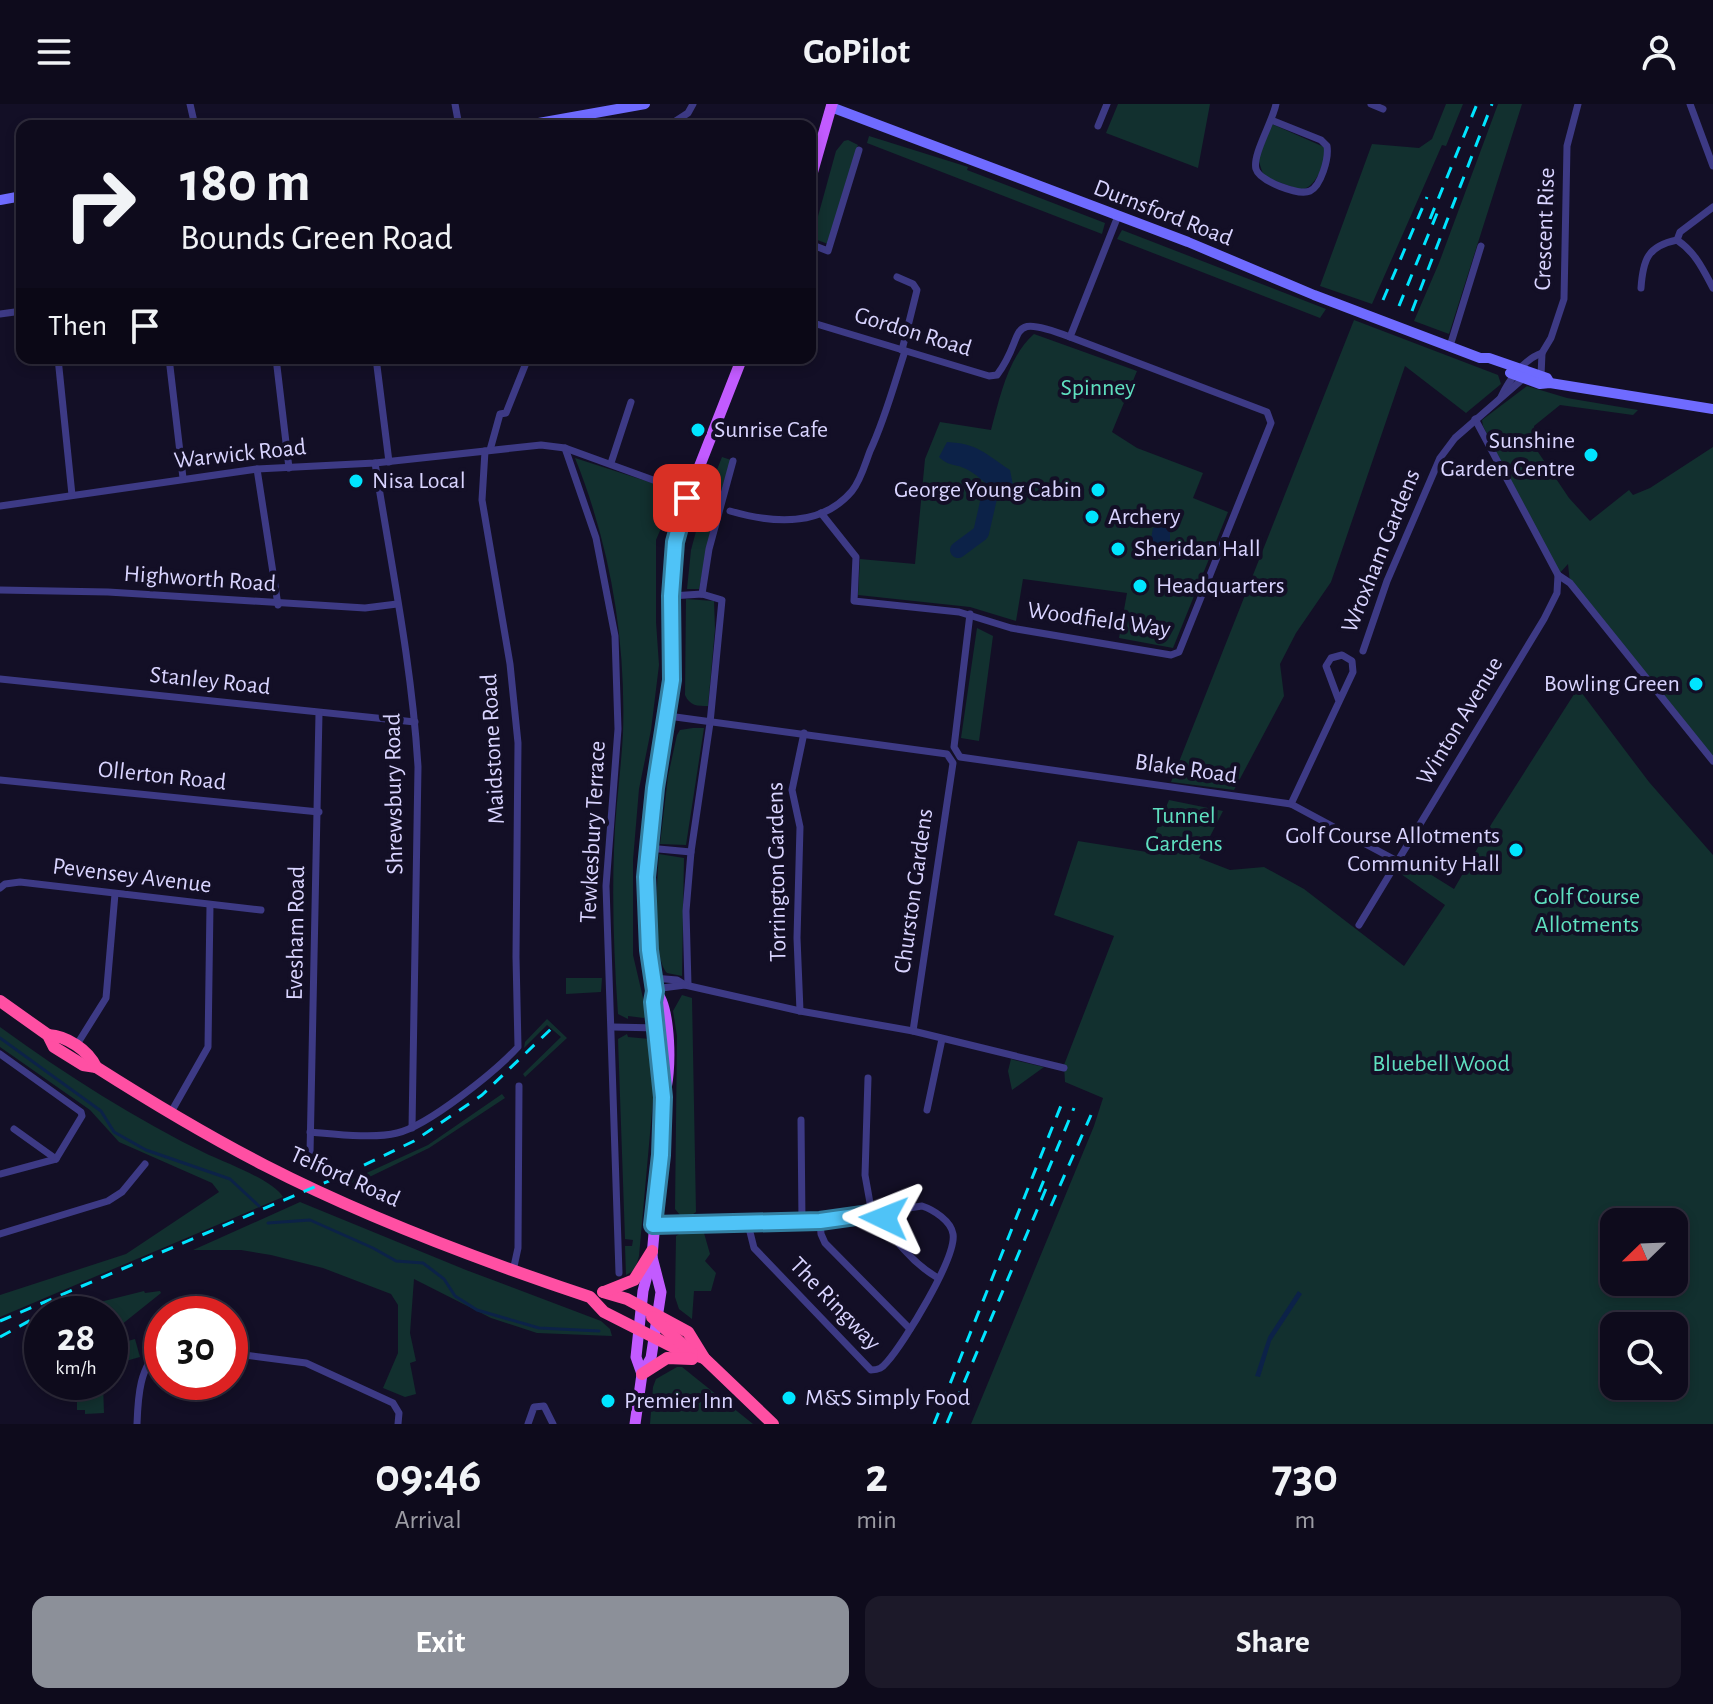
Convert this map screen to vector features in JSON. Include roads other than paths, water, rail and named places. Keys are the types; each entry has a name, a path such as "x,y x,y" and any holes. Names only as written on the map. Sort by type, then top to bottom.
{"highway":[{"name":"Telford Road","path":"1,1003 48,1035 54,1047 83,1065 96,1067 170,1114 266,1166 327,1195 513,1271 590,1297 604,1312 699,1357"},
{"name":"Telford Road","path":"48,1035 61,1035 90,1055 96,1067"},
{"path":"590,1297 634,1280 652,1254"},
{"path":"603,1292 642,1307 657,1318 773,1424"},
{"path":"642,1374 667,1358 699,1357"}],"main road":[{"path":"556,120 645,104"},
{"path":"816,160 832,105"},
{"name":"Durnsford Road","path":"832,105 1540,384 1546,380 1713,409"},
{"path":"642,1374 636,1357 643,1291 652,1254 663,1097 669,1075 661,1028 662,1001 654,986 647,911 648,848 672,680 671,596 675,542 688,495 740,364"},
{"path":"635,1424 642,1374 651,1358 662,1285 652,1254"}],"street":[{"path":"677,120 688,113 693,104"},
{"path":"1098,126 1107,104"},
{"path":"1271,120 1321,140 1327,146 1328,154 1315,188 1300,193 1261,178 1256,169 1256,159 1276,104"},
{"path":"1371,104 1383,109"},
{"name":"Crescent Rise","path":"1546,380 1542,353 1551,338 1564,299 1567,146 1578,104"},
{"path":"1690,104 1710,149 1713,166"},
{"path":"816,246 828,251 859,150"},
{"path":"1677,240 1680,232 1713,207"},
{"path":"1070,337 1118,216"},
{"path":"1641,288 1643,267 1650,253 1660,243 1677,240 1688,247 1698,260 1713,288"},
{"path":"1450,346 1481,246"},
{"path":"730,511 780,522 801,519 821,513 853,489 881,426 917,290 913,284 897,277"},
{"name":"Gordon Road","path":"816,324 989,376 997,375 1017,333 1023,328 1038,325 1070,337"},
{"name":"Woodfield Way","path":"821,513 856,557 854,601 970,614 1011,628 1171,655 1179,652 1271,423 1267,412 1070,337"},
{"path":"1521,374 1537,354 1542,353"},
{"path":"59,364 72,495"},
{"path":"170,364 183,478"},
{"path":"277,364 289,468"},
{"path":"377,364 389,462"},
{"name":"Maidstone Road","path":"412,1128 488,1076 518,1047 518,743 510,664 482,500 488,451 495,425 500,414 506,413 526,364"},
{"name":"Wroxham Gardens","path":"1363,651 1387,581 1440,458 1455,438 1501,397 1521,374"},
{"path":"611,463 631,402"},
{"path":"1475,419 1558,575 1570,583 1713,761"},
{"name":"Warwick Road","path":"0,506 257,469 389,462 550,445 565,448"},
{"path":"565,448 720,507"},
{"name":"Tewkesbury Terrace","path":"565,448 594,529 615,636 618,729 606,886 619,1273"},
{"path":"702,594 709,549 733,461"},
{"name":"Shrewsbury Road","path":"375,463 415,722 418,767 412,1128"},
{"path":"257,469 278,605"},
{"name":"Winton Avenue","path":"1359,925 1544,619 1557,593 1558,575"},
{"name":"Highworth Road","path":"0,590 108,592 278,605 365,608 397,604"},
{"path":"671,596 702,594 722,600 710,723 691,852 686,911 687,985"},
{"name":"Churston Gardens","path":"913,1031 953,763 970,614"},
{"path":"1291,804 1353,672 1352,661 1342,655 1331,658 1326,666 1339,701"},
{"name":"Stanley Road","path":"0,679 415,722"},
{"name":"Evesham Road","path":"310,1154 319,713"},
{"name":"Blake Road","path":"668,716 1291,804 1399,862"},
{"name":"Torrington Gardens","path":"800,1011 797,938 800,827 792,790 804,733"},
{"name":"Ollerton Road","path":"0,780 319,812"},
{"path":"648,848 691,852"},
{"name":"Pevensey Avenue","path":"0,888 20,882 261,910"},
{"path":"76,1046 106,998 115,894"},
{"path":"170,1114 208,1047 210,905"},
{"path":"654,986 677,980 687,985 800,1011 913,1031 1064,1068"},
{"path":"613,1027 661,1028"},
{"path":"927,1110 942,1039"},
{"path":"0,1054 81,1112 82,1116 56,1159 0,1174"},
{"path":"868,1078 865,1175 872,1214"},
{"path":"513,1271 518,1248 519,1086"},
{"path":"801,1120 802,1222"},
{"path":"310,1132 378,1135 396,1134 412,1128"},
{"path":"14,1129 56,1159"},
{"path":"0,1224 1,1234 108,1201 122,1192 145,1164"},
{"name":"The Ringway","path":"653,1225 820,1221 922,1206 949,1223 953,1245 910,1329 879,1370 867,1369 754,1248 748,1224"},
{"path":"884,1212 889,1230 923,1269 938,1278"},
{"path":"820,1221 825,1243 910,1329"},
{"path":"248,1355 306,1363 393,1403 399,1413 398,1424"},
{"path":"137,1424 138,1393 144,1375"},
{"path":"528,1424 534,1407 544,1406 553,1424"}],"water":[{"path":"947,442 974,447 987,454 1010,470 1013,485 1006,492 1000,491 968,470 943,460 939,457"},
{"path":"1162,526 1170,530 1170,540 1162,553 1149,550 1153,528"},
{"path":"1298,1291 1302,1294 1271,1341 1260,1377 1255,1376 1268,1337"}],"waterway":[{"path":"958,550 981,533 989,498 991,494 999,492"},
{"path":"0,1038 101,1111 114,1132 146,1150 230,1179 259,1206"},
{"path":"268,1223 310,1220 396,1261 423,1263 444,1279 455,1296 477,1310 539,1328 599,1331"}],"railway":[{"path":"1430,219 1477,104"},
{"path":"1412,311 1492,104"},
{"path":"1383,300 1427,197"},
{"path":"1399,306 1438,211"},
{"path":"0,1321 352,1171 414,1141 482,1095 552,1028"},
{"path":"934,1424 1062,1103"},
{"path":"1039,1192 1074,1108"},
{"path":"1051,1206 1091,1115"},
{"path":"947,1423 1048,1184"},
{"path":"0,1337 24,1324"}],"place":[{"name":"Sunrise Cafe","path":"698,430"},
{"name":"Sunshine Garden Centre","path":"1591,455"},
{"name":"Nisa Local","path":"356,481"},
{"name":"George Young Cabin","path":"1098,490"},
{"name":"Archery","path":"1092,517"},
{"name":"Sheridan Hall","path":"1118,549"},
{"name":"Headquarters","path":"1140,586"},
{"name":"Bowling Green","path":"1696,684"},
{"name":"Golf Course Allotments Community Hall","path":"1516,850"},
{"name":"M&S Simply Food","path":"789,1398"},
{"name":"Premier Inn","path":"608,1401"}],"park label":[{"name":"Spinney","path":"1098,388"},
{"name":"Tunnel Gardens","path":"1184,830"},
{"name":"Golf Course Allotments","path":"1587,911"},
{"name":"Bluebell Wood","path":"1441,1064"}]}
